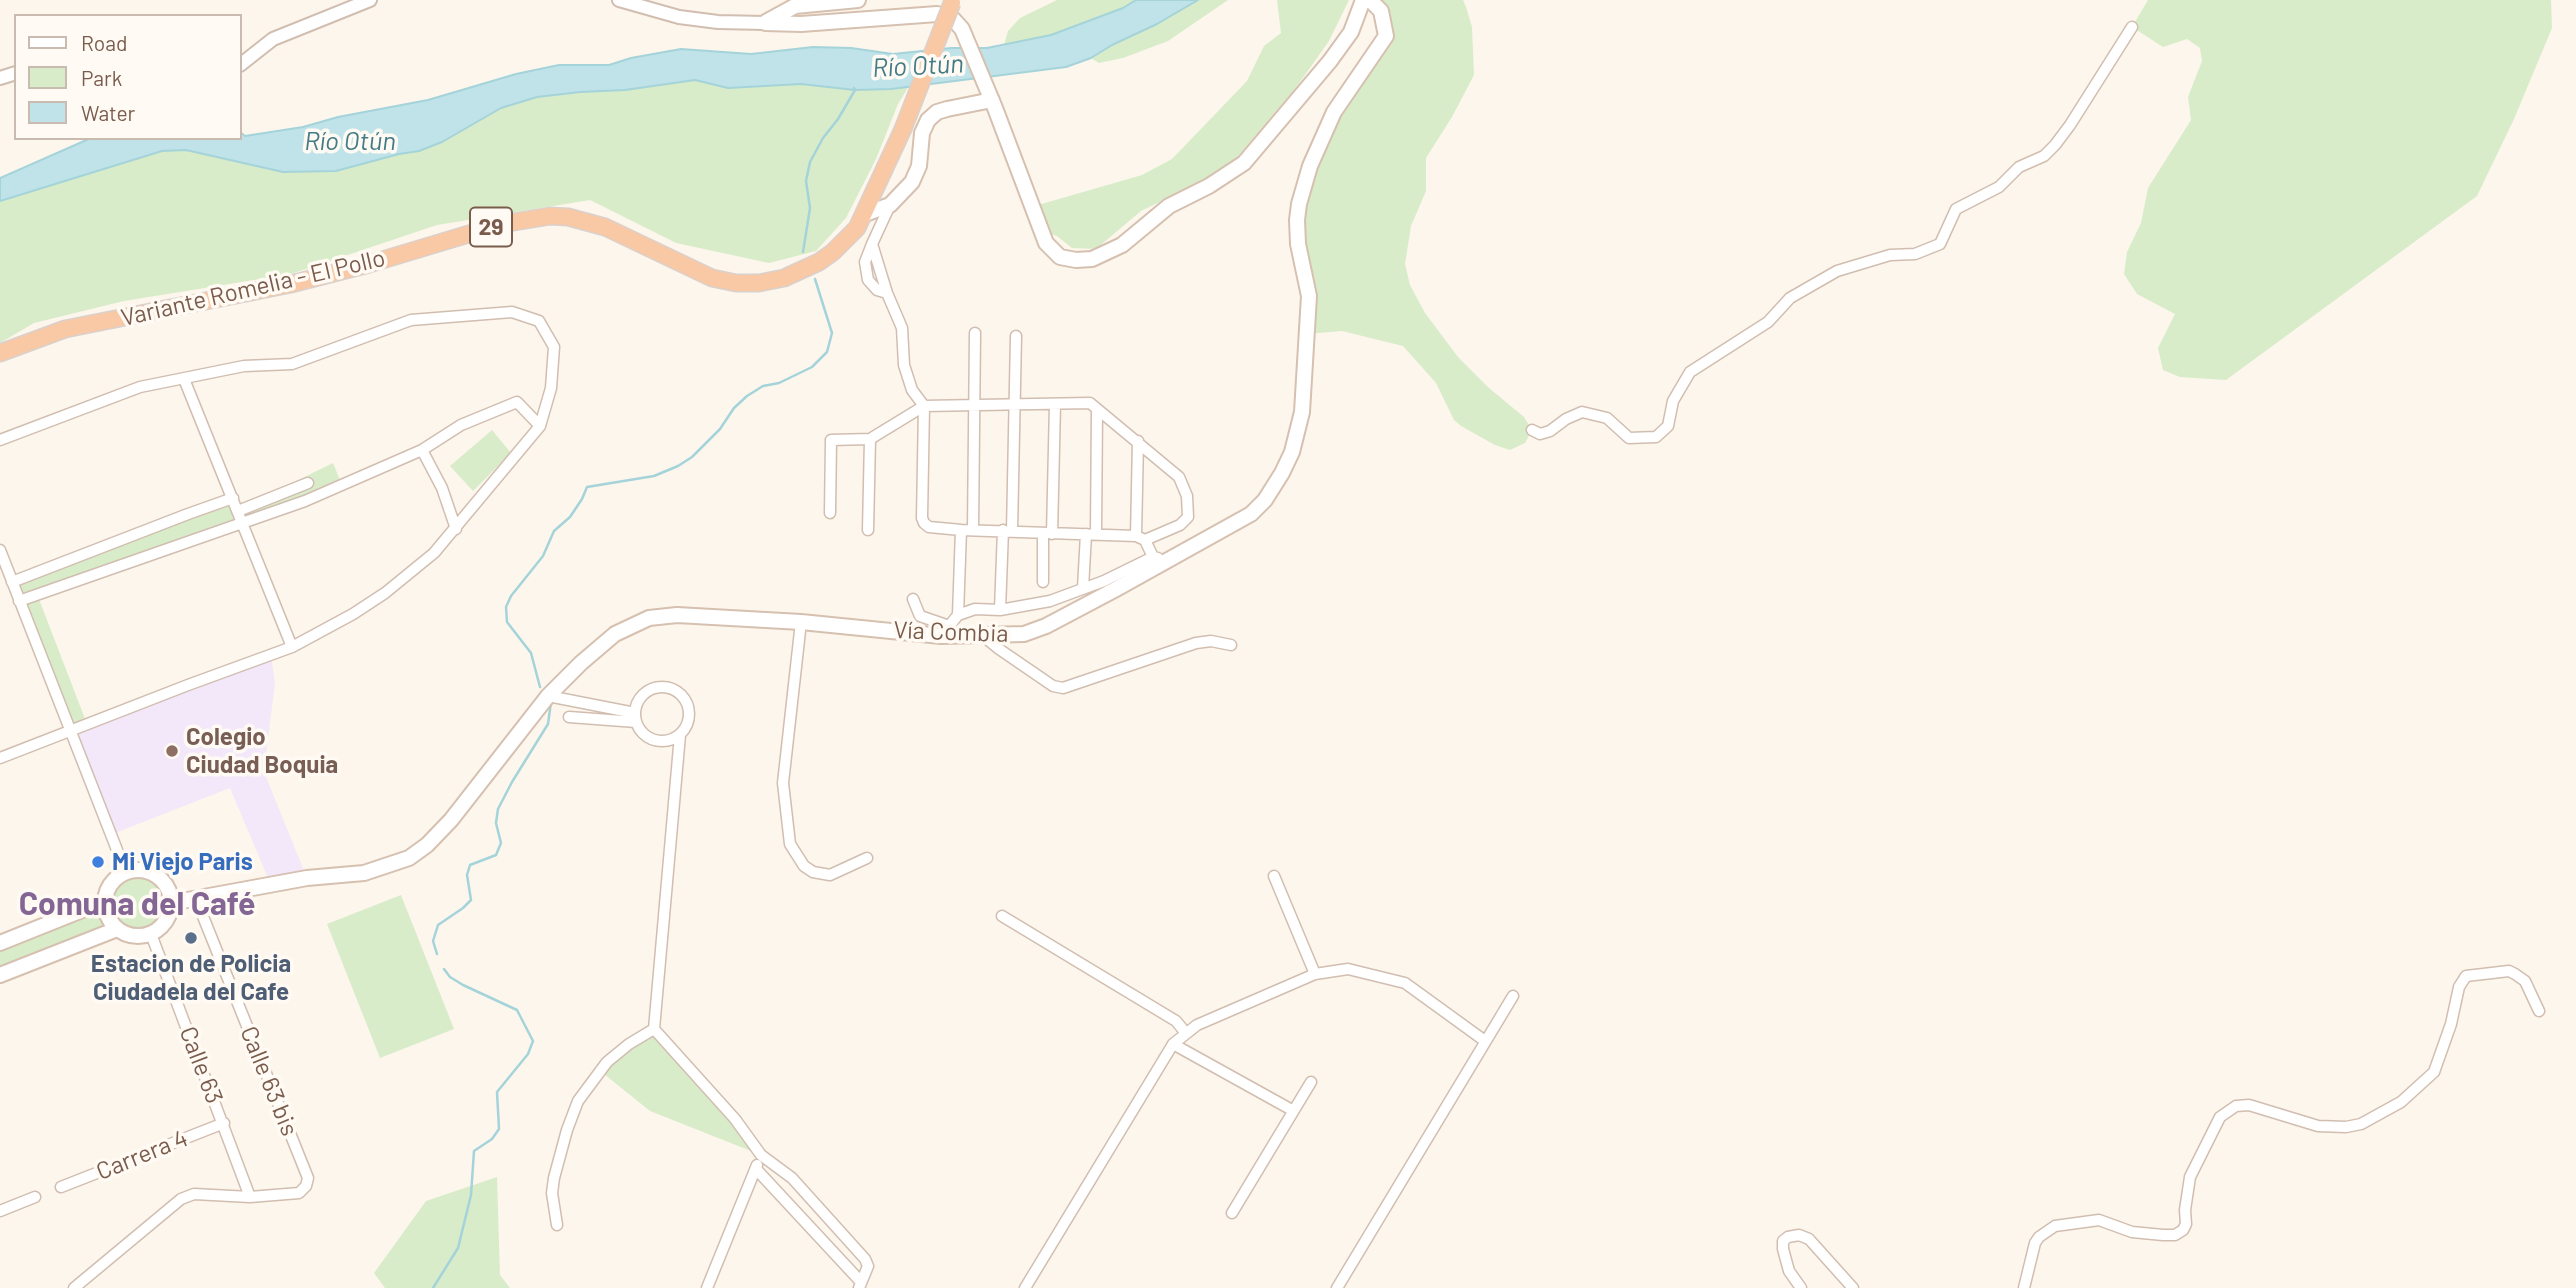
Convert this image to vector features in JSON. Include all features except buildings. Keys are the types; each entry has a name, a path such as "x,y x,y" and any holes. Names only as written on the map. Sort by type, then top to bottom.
{"highway":[{"name":"Variante Romelia - El Pollo","path":"0,353 65,329 291,285 502,224 550,216 568,216 605,227 712,278 736,283 760,283 784,278 819,262 846,239 865,214 903,130 953,1"}],"main road":[{"path":"765,23 795,6 858,0"},
{"path":"765,23 802,24 937,14 953,19 961,29 992,100 1046,243 1060,257 1076,260 1092,259 1122,245 1169,206 1209,186 1244,163 1330,61 1351,32 1363,0"},
{"name":"Vía Combia","path":"171,903 307,878 364,873 410,858 451,820 548,696 615,634 649,618 677,615 982,635 1024,634 1033,632 1251,514 1265,500 1292,452 1302,412 1309,296 1298,244 1299,204 1310,166 1334,112 1386,36 1381,11 1370,0"},
{"path":"865,214 890,205 903,194 919,166 922,132 928,120 937,112 992,100"},
{"path":"144,871 160,879 170,894 171,903 165,922 150,934 133,936 117,929 106,911 106,901 112,884 126,873 144,871"},
{"path":"0,943 106,901"},
{"path":"0,975 117,929"}],"street":[{"path":"242,63 273,39 370,0"},
{"path":"619,0 679,17 718,22 765,23"},
{"path":"1532,430 1540,434 1550,431 1582,412 1607,418 1629,438 1656,437 1668,426 1673,401 1690,372 1768,322 1790,298 1837,271 1890,255 1915,254 1940,244 1956,209 1999,187 2019,167 2044,156 2070,125 2132,27"},
{"path":"830,513 831,440 870,439 924,406 1090,403 1179,477 1187,496 1188,517 1180,525 1140,538 929,527 922,518 924,406 912,390 904,365 902,328 887,293 872,244 890,205"},
{"path":"0,440 139,387 244,366 292,364 411,320 512,312 539,321 554,347 551,388 540,426 434,553 385,593 292,647 0,758"},
{"path":"973,530 975,333"},
{"path":"1000,610 1008,530 1016,336"},
{"path":"184,379 292,647"},
{"path":"19,601 305,501 422,450 461,425 517,402 540,426"},
{"path":"1043,582 1055,404"},
{"path":"1083,589 1091,534 1097,409"},
{"path":"868,530 870,439"},
{"path":"1138,441 1140,538 1153,558"},
{"path":"422,450 442,488 456,529"},
{"path":"238,511 308,483"},
{"path":"12,582 233,498"},
{"path":"958,615 961,530"},
{"path":"0,550 3,569 12,582 126,873"},
{"path":"913,599 920,616 945,631 958,615 975,609 1000,610 1050,601 1153,558 1169,560"},
{"path":"802,622 783,783 790,844 804,866 813,873 830,875 867,858"},
{"path":"982,635 1053,685 1063,688 1196,643 1211,641 1231,645"},
{"path":"680,735 670,740 653,740 645,736 635,717 641,696 648,690 657,687 674,689 682,694 690,710 690,720 680,735 654,1029 735,1119 761,1154 792,1178 865,1259 868,1266 860,1285 756,1169"},
{"path":"548,696 635,717"},
{"path":"569,718 635,717"},
{"path":"1274,876 1315,974"},
{"name":"Calle 63 bis","path":"196,899 308,1178 306,1186 299,1193 250,1197"},
{"path":"1002,916 1176,1021 1185,1032"},
{"name":"Calle 63","path":"150,934 250,1197"},
{"path":"1025,1288 1173,1044 1185,1032 1315,974 1348,969 1405,984 1485,1041"},
{"path":"2024,1288 2035,1243 2055,1226 2099,1220 2132,1232 2163,1235 2183,1230 2186,1224 2185,1210 2190,1177 2220,1117 2236,1105 2249,1105 2318,1126 2346,1127 2361,1124 2402,1101 2434,1072 2451,1024 2459,987 2466,976 2509,971 2525,981 2539,1011"},
{"path":"1337,1288 1513,996"},
{"path":"557,1225 552,1193 554,1178 578,1101 607,1062 654,1029"},
{"path":"1173,1044 1292,1110"},
{"path":"1233,1213 1311,1082"},
{"name":"Carrera 4","path":"61,1187 224,1123"},
{"path":"707,1288 761,1154"},
{"path":"74,1288 181,1199 194,1194 250,1197"},
{"path":"0,1211 35,1197"},
{"path":"1801,1288 1789,1271 1783,1249 1783,1241 1799,1235 1809,1239 1853,1288"}],"shaded area":[{"name":"Colegio Ciudad Boquia","path":"271,656 275,683 264,772 307,878 271,885 230,788 110,835 70,731"}],"green space":[{"path":"1057,0 1136,0 1123,8 1051,35 1004,45 1008,31 1020,18"},
{"path":"1198,0 1228,0 1168,41 1123,58 1099,63 1091,58 1157,24"},
{"path":"1277,0 1349,0 1329,41 1295,89 1233,162 1141,211 1096,249 1072,248 1057,236 1046,232 1038,205 1142,175 1172,159 1247,81 1264,46 1281,33"},
{"path":"1370,0 1463,0 1466,7 1472,27 1474,75 1426,158 1426,191 1411,226 1405,264 1410,285 1425,313 1458,357 1524,417 1532,430 1525,443 1510,450 1495,445 1454,420 1436,383 1403,346 1342,331 1307,334 1298,244 1310,166 1386,36"},
{"path":"2148,0 2551,0 2552,28 2514,119 2477,196 2226,380 2180,377 2163,370 2158,348 2175,314 2137,294 2124,274 2127,252 2141,223 2148,188 2191,120 2188,97 2202,61 2200,48 2187,39 2163,47 2132,27"},
{"path":"920,68 898,104 876,159 846,218 816,251 769,263 676,243 590,200 437,225 291,274 124,301 34,323 0,343 0,201 75,168 195,141 244,164 529,89 653,72"},
{"path":"492,430 511,453 473,491 450,466"},
{"path":"333,463 342,485 37,594 87,724 70,731 12,582 233,498 237,507"},
{"path":"135,871 153,874 166,886 170,894 169,916 156,931 133,936 117,929 0,975 0,943 105,901 112,884 118,878"},
{"path":"401,895 454,1029 380,1058 327,924"},
{"path":"654,1029 761,1155 650,1111 599,1070"},
{"path":"497,1177 500,1275 510,1288 385,1288 374,1273 426,1201"}],"water":[{"name":"Río Otún","path":"1136,0 1198,0 1091,58 1066,67 891,89 855,90 801,84 728,88 695,80 625,90 537,97 501,108 442,142 419,151 336,171 283,172 186,150 162,151 0,201 0,178 86,140 242,140 242,134 245,136 303,127 338,117 428,100 516,74 559,65 609,65 681,49 751,54 813,47 851,48 893,54 951,48 987,48 1051,35 1123,8"}],"waterway":[{"path":"803,252 810,208 806,181 810,162 854,88"},
{"path":"540,687 531,653 507,622 506,607 511,596 543,556 554,531 570,517 587,487 654,476 678,466 692,457 720,429 734,408 747,396 763,386 779,383 812,367 827,352 832,333 815,279"},
{"path":"437,954 433,941 438,925 471,900 467,875 470,865 496,855 501,843 496,823 498,809 548,724 551,702"},
{"path":"433,1288 458,1248 471,1195 474,1151 492,1139 499,1129 497,1092 528,1054 533,1041 517,1010 463,985 450,977 444,969"}],"place":[{"name":"Colegio Ciudad Boquia","path":"172,751"},
{"name":"Mi Viejo Paris","path":"98,862"},
{"name":"Estacion de Policia Ciudadela del Cafe","path":"191,938"}],"district":[{"name":"Comuna del Café","path":"137,904"}]}
